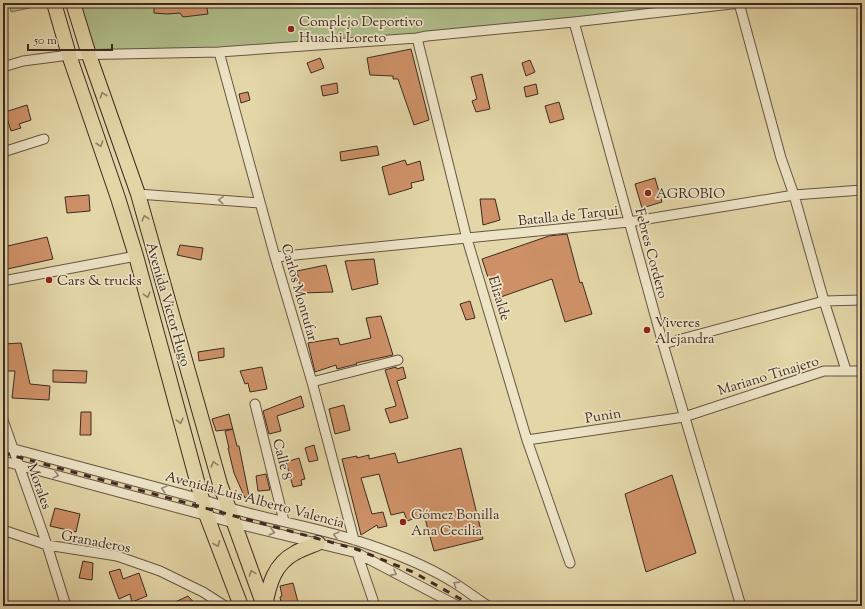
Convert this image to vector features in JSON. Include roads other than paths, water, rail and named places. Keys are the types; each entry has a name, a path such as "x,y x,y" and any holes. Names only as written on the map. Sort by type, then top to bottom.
{"main road":[{"name":"Avenida Victor Hugo","path":"54,3 69,54 136,256 201,499 241,606"},
{"name":"Avenida Victor Hugo","path":"73,3 89,55 138,194 220,484 264,606"},
{"path":"264,606 272,576 283,561 295,552 318,543"}],"street":[{"path":"3,67 23,61 69,54 89,55 218,52 417,38 740,3 781,158 794,195 824,301 846,370"},
{"name":"Febres Cordero","path":"574,22 663,344 741,606"},
{"name":"Elizalde","path":"417,38 467,239 528,440 570,562"},
{"name":"Carlos Montufar","path":"218,52 275,257 312,382 354,540"},
{"path":"3,152 44,140"},
{"name":"Batalla de Tarqui","path":"275,257 629,222 794,195 862,190"},
{"path":"138,194 260,203"},
{"path":"3,281 136,256"},
{"path":"663,344 824,301 862,300"},
{"path":"312,382 398,360"},
{"name":"Mariano Tinajero","path":"684,417 824,371 862,371"},
{"name":"Calle 8","path":"255,404 284,521"},
{"name":"Punin","path":"528,440 684,417"},
{"name":"Morales","path":"3,420 47,545 66,606"},
{"name":"Avenida Luis Alberto Valencia","path":"3,446 201,499 229,509 284,521 354,540 410,560 455,583 488,606"},
{"name":"Avenida Luis Alberto Valencia","path":"3,461 206,514 234,523 357,553 458,606"},
{"name":"Granaderos","path":"3,530 47,545 117,556 160,571 203,592 224,606"},
{"path":"357,553 376,606"}],"railway":[{"path":"3,453 356,549 413,572 473,606"}],"place":[{"name":"Complejo Deportivo Huachi Loreto","path":"291,29"},
{"name":"AGROBIO","path":"648,193"},
{"name":"Cars & trucks","path":"49,280"},
{"name":"Viveres Alejandra","path":"647,330"},
{"name":"Gómez Bonilla Ana Cecilia","path":"403,522"}]}
